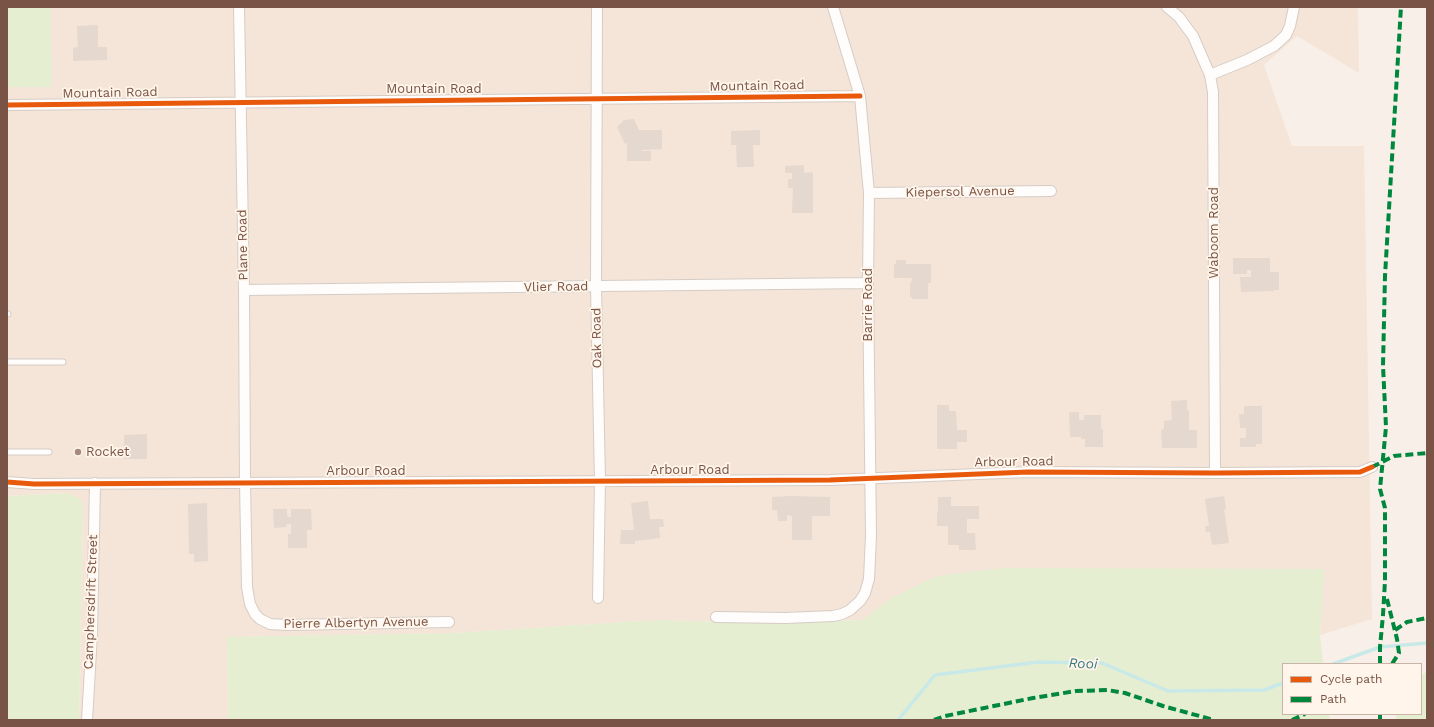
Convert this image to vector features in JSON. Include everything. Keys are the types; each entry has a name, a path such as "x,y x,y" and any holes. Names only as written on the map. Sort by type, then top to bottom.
{"street":[{"name":"Plane Road","path":"239,7 244,290 245,483"},
{"name":"Oak Road","path":"597,7 596,286 600,481 598,598"},
{"name":"Barrie Road","path":"716,617 821,618 842,614 856,604 864,593 869,580 870,478 868,284 870,193 860,96 833,7"},
{"name":"Waboom Road","path":"1167,7 1179,17 1193,36 1210,76 1214,101 1215,473"},
{"path":"1210,76 1247,60 1274,46 1286,35 1290,26 1294,7"},
{"name":"Mountain Road","path":"7,105 860,96"},
{"name":"Kiepersol Avenue","path":"870,193 1051,191"},
{"name":"Vlier Road","path":"244,290 868,284"},
{"name":"Arbour Road","path":"7,482 34,484 823,480 1028,472 1360,472 1372,467"},
{"name":"Camphersdrift Street","path":"87,720 92,634 95,483"},
{"name":"Pierre Albertyn Avenue","path":"245,483 248,596 254,614 260,619 270,624 287,625 449,622"}],"lane":[{"path":"7,362 63,362"},
{"path":"7,452 49,452"}],"shaded area":[{"path":"7,7 1358,7 1359,73 1297,36 1264,65 1292,146 1364,146 1372,619 1320,635 1323,569 893,597 863,620 763,623 658,620 454,633 227,637 228,720 79,720 83,507 67,493 7,496"}],"green space":[{"path":"7,7 51,7 52,87 7,87"},
{"path":"67,493 80,499 83,507 79,720 7,720 7,496"},
{"path":"1004,568 1324,569 1320,635 1323,663 1282,663 1282,715 1329,715 1330,720 228,720 227,637 454,633 658,620 763,623 863,620 893,597 937,576"},
{"path":"1427,671 1427,720 1396,720 1396,715 1422,715 1422,675"}],"building":[{"path":"98,25 98,47 107,47 107,60 73,61 73,48 78,47 77,26"},
{"path":"634,119 639,130 662,130 662,149 642,150 651,151 651,161 627,161 627,143 625,144 617,127 624,120"},
{"path":"760,130 760,145 753,145 754,167 737,167 736,145 731,145 731,131"},
{"path":"804,165 804,173 813,172 813,213 792,213 793,188 788,188 788,179 792,179 792,173 785,173 785,166"},
{"path":"1233,258 1270,258 1270,272 1279,272 1279,290 1241,292 1240,277 1251,277 1251,270 1247,270 1247,274 1233,274"},
{"path":"896,260 906,260 906,264 931,264 931,283 928,283 928,299 912,299 912,297 910,297 910,283 912,278 894,278 894,264 896,264"},
{"path":"1187,400 1187,410 1189,410 1189,430 1197,430 1197,448 1162,448 1161,430 1164,429 1164,421 1172,420 1171,401"},
{"path":"937,405 949,405 949,411 956,411 957,430 967,430 967,442 957,442 957,449 937,449"},
{"path":"1244,406 1262,406 1262,444 1256,444 1256,447 1240,447 1240,438 1246,438 1246,428 1240,428 1239,414 1244,414"},
{"path":"1069,412 1079,412 1079,420 1084,420 1084,415 1101,415 1103,447 1085,447 1085,439 1081,439 1081,437 1070,437"},
{"path":"147,434 147,459 124,459 124,435"},
{"path":"1224,496 1226,509 1224,509 1229,543 1212,545 1210,532 1206,532 1205,526 1209,526 1205,499"},
{"path":"772,497 830,497 830,516 812,516 812,540 792,540 792,516 787,515 787,521 778,521 777,510 772,510"},
{"path":"938,497 951,497 951,506 979,506 979,519 967,519 967,533 975,533 976,550 959,550 959,545 948,545 948,526 937,526"},
{"path":"648,501 650,519 663,519 664,527 659,527 660,538 635,541 635,544 620,544 621,530 634,530 631,503"},
{"path":"207,503 208,561 194,562 194,554 189,554 188,504"},
{"path":"273,509 287,509 288,517 291,517 291,509 311,509 312,530 307,530 307,548 288,548 288,534 291,534 291,524 287,524 286,527 274,528"}],"waterway":[{"name":"Rooi","path":"1336,663 1380,647 1427,643"},
{"name":"Rooi","path":"898,720 935,675 1038,662 1102,663 1168,691 1264,690 1282,683"}],"marked path":[{"path":"1380,663 1385,581 1385,508 1380,489 1386,427 1383,366 1385,276 1401,7"},
{"path":"1372,467 1394,456 1427,453"},
{"path":"1387,599 1399,653 1393,663"},
{"path":"1395,630 1407,622 1427,618"},
{"path":"934,720 945,716 1033,698 1076,691 1107,690 1125,693 1163,706 1214,720"},
{"path":"1292,720 1303,715"},
{"path":"1380,715 1380,720"}],"cycle path":[{"path":"7,105 860,96"},
{"path":"7,482 34,484 830,480 1028,472 1360,472 1372,467"}],"place":[{"name":"Rocket","path":"78,452"}]}
